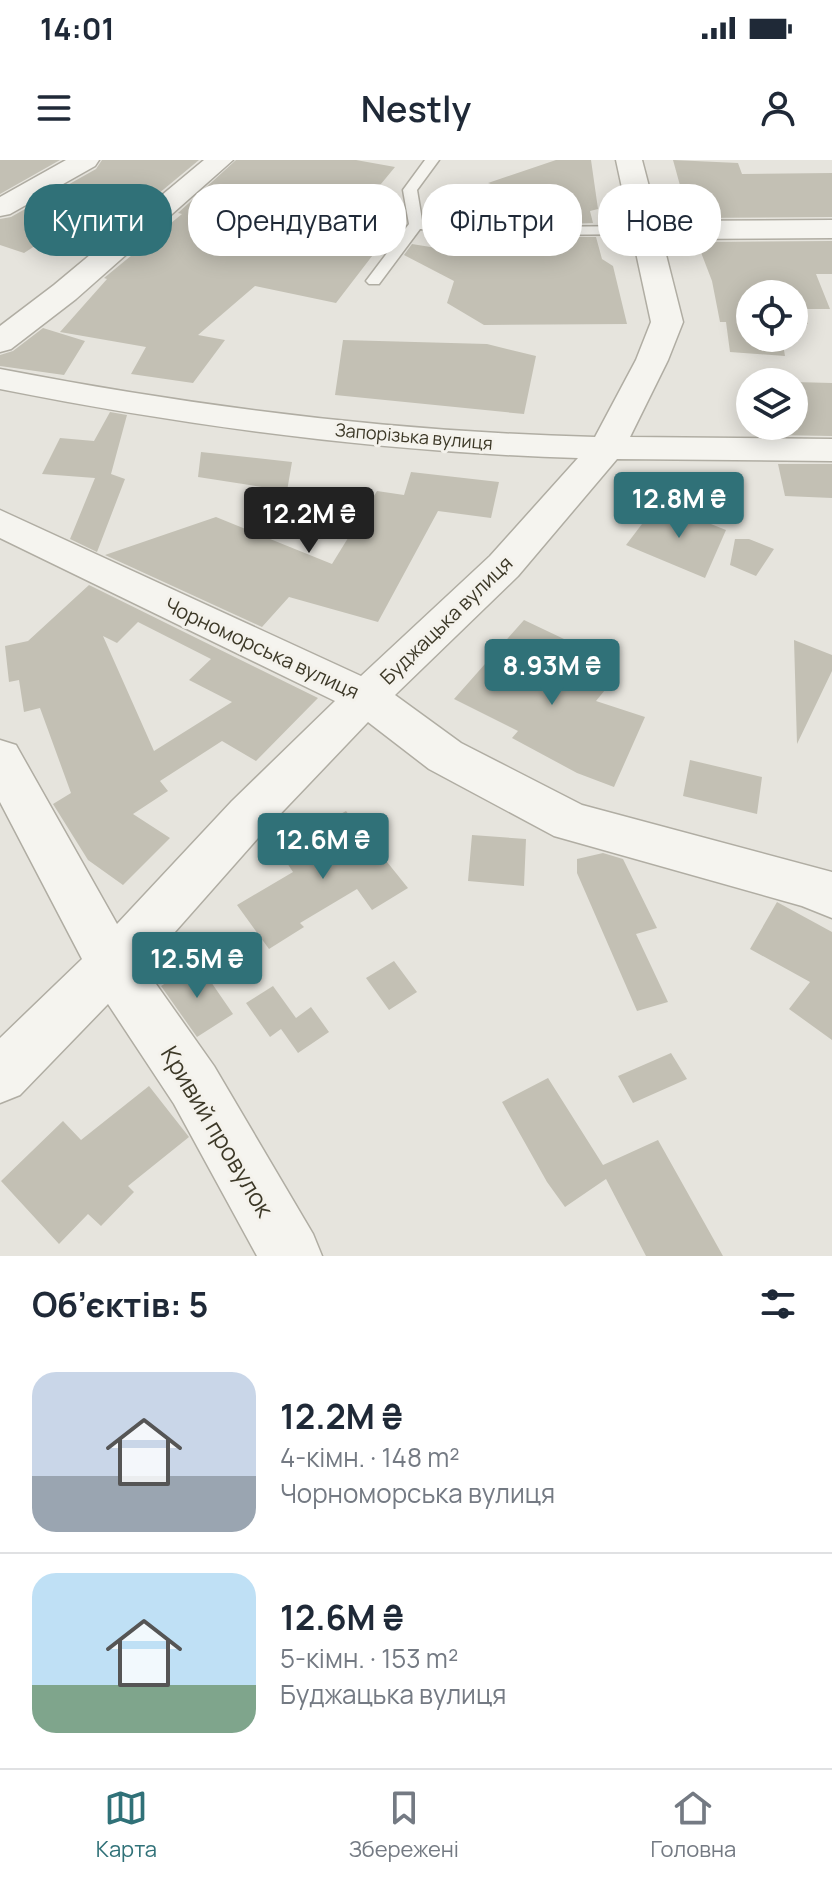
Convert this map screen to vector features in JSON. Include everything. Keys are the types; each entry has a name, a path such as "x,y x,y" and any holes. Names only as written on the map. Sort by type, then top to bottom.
{"street":[{"path":"0,208 86,160"},
{"path":"0,342 65,292 220,160"},
{"name":"Буджацька вулиця","path":"629,160 636,184"},
{"path":"721,230 832,229"},
{"name":"Буджацька вулиця","path":"0,1076 112,965 249,815 366,697 504,566 607,448 652,360 667,322 653,256"},
{"name":"Запорізька вулиця","path":"0,379 99,399 262,422 491,443 607,448 832,450"},
{"name":"Чорноморська вулиця","path":"0,523 366,697 445,756 571,822 826,888"},
{"name":"Кривий провулок","path":"0,758 112,965 194,1085 291,1256"}],"lane":[{"path":"374,281 416,224 410,190 432,160"},
{"path":"416,224 528,231 598,230"}],"building":[{"path":"0,160 60,160 0,194"},
{"path":"102,160 199,160 170,184 69,184 96,169"},
{"path":"236,160 356,160 395,167 381,184 210,184"},
{"path":"556,160 591,160 598,209 590,211 593,223 582,223 582,184 488,183"},
{"path":"673,160 738,163 742,174 832,173 832,217 721,218 721,184 680,184"},
{"path":"188,204 188,256 372,256 336,303 255,286 198,335 225,340 193,383 131,374 146,347 60,332 107,279 104,278 131,256 172,256 172,222 182,214 178,213"},
{"path":"24,210 24,253 0,245 0,219"},
{"path":"582,237 596,237 598,256 613,266 627,324 484,325 447,303 454,281 406,256 412,244 422,246 422,256 582,256"},
{"path":"832,241 832,274 816,274 830,309 808,309 808,280 736,280 736,352 784,352 785,356 730,352 726,322 720,322 712,281 702,256 721,256 721,242"},
{"path":"43,328 85,341 64,375 0,366 0,355 13,351"},
{"path":"343,340 487,344 536,356 524,414 335,395"},
{"path":"808,382 832,383 832,436 808,436"},
{"path":"110,412 127,415 111,474 125,479 97,552 70,539 95,478 42,474 60,438 94,441"},
{"path":"201,452 292,462 287,491 198,477"},
{"path":"778,464 832,464 832,498 785,496"},
{"path":"411,472 499,482 491,518 438,511 378,622 289,597 262,627 105,555 216,517 332,564 377,491 404,495"},
{"path":"658,503 726,530 705,578 626,545"},
{"path":"735,539 749,539 774,549 756,576 730,565"},
{"path":"89,585 318,698 256,761 222,741 160,781 168,791 133,814 170,838 123,885 88,860 53,804 71,793 40,708 24,712 19,680 9,682 5,646 28,641","holes":["138,622 211,659 189,680 232,702 154,751 103,636 117,643"]},
{"path":"524,620 564,639 546,660 605,690 596,701 645,717 614,787 577,773 512,738 518,731 454,699"},
{"path":"794,640 832,655 832,671 797,744"},
{"path":"690,760 762,777 757,814 683,796"},
{"path":"346,811 408,888 372,910 357,889 300,923 304,927 269,949 237,905 293,872 287,863 322,844 311,831"},
{"path":"472,835 526,839 524,886 468,881"},
{"path":"603,853 623,859 657,928 636,934 668,1002 637,1011 577,873 577,859"},
{"path":"777,902 832,932 832,1040 789,1009 810,982 750,949"},
{"path":"394,961 417,992 389,1010 366,978"},
{"path":"198,963 233,1014 197,1037 161,986"},
{"path":"273,986 296,1018 311,1007 329,1032 298,1053 281,1029 270,1037 246,1003"},
{"path":"671,1053 687,1079 633,1103 618,1076"},
{"path":"548,1078 603,1165 658,1140 723,1256 646,1256 606,1179 565,1207 547,1182 502,1102"},
{"path":"149,1086 189,1137 128,1186 134,1192 101,1226 88,1214 59,1244 1,1181 63,1121 81,1140"}]}
